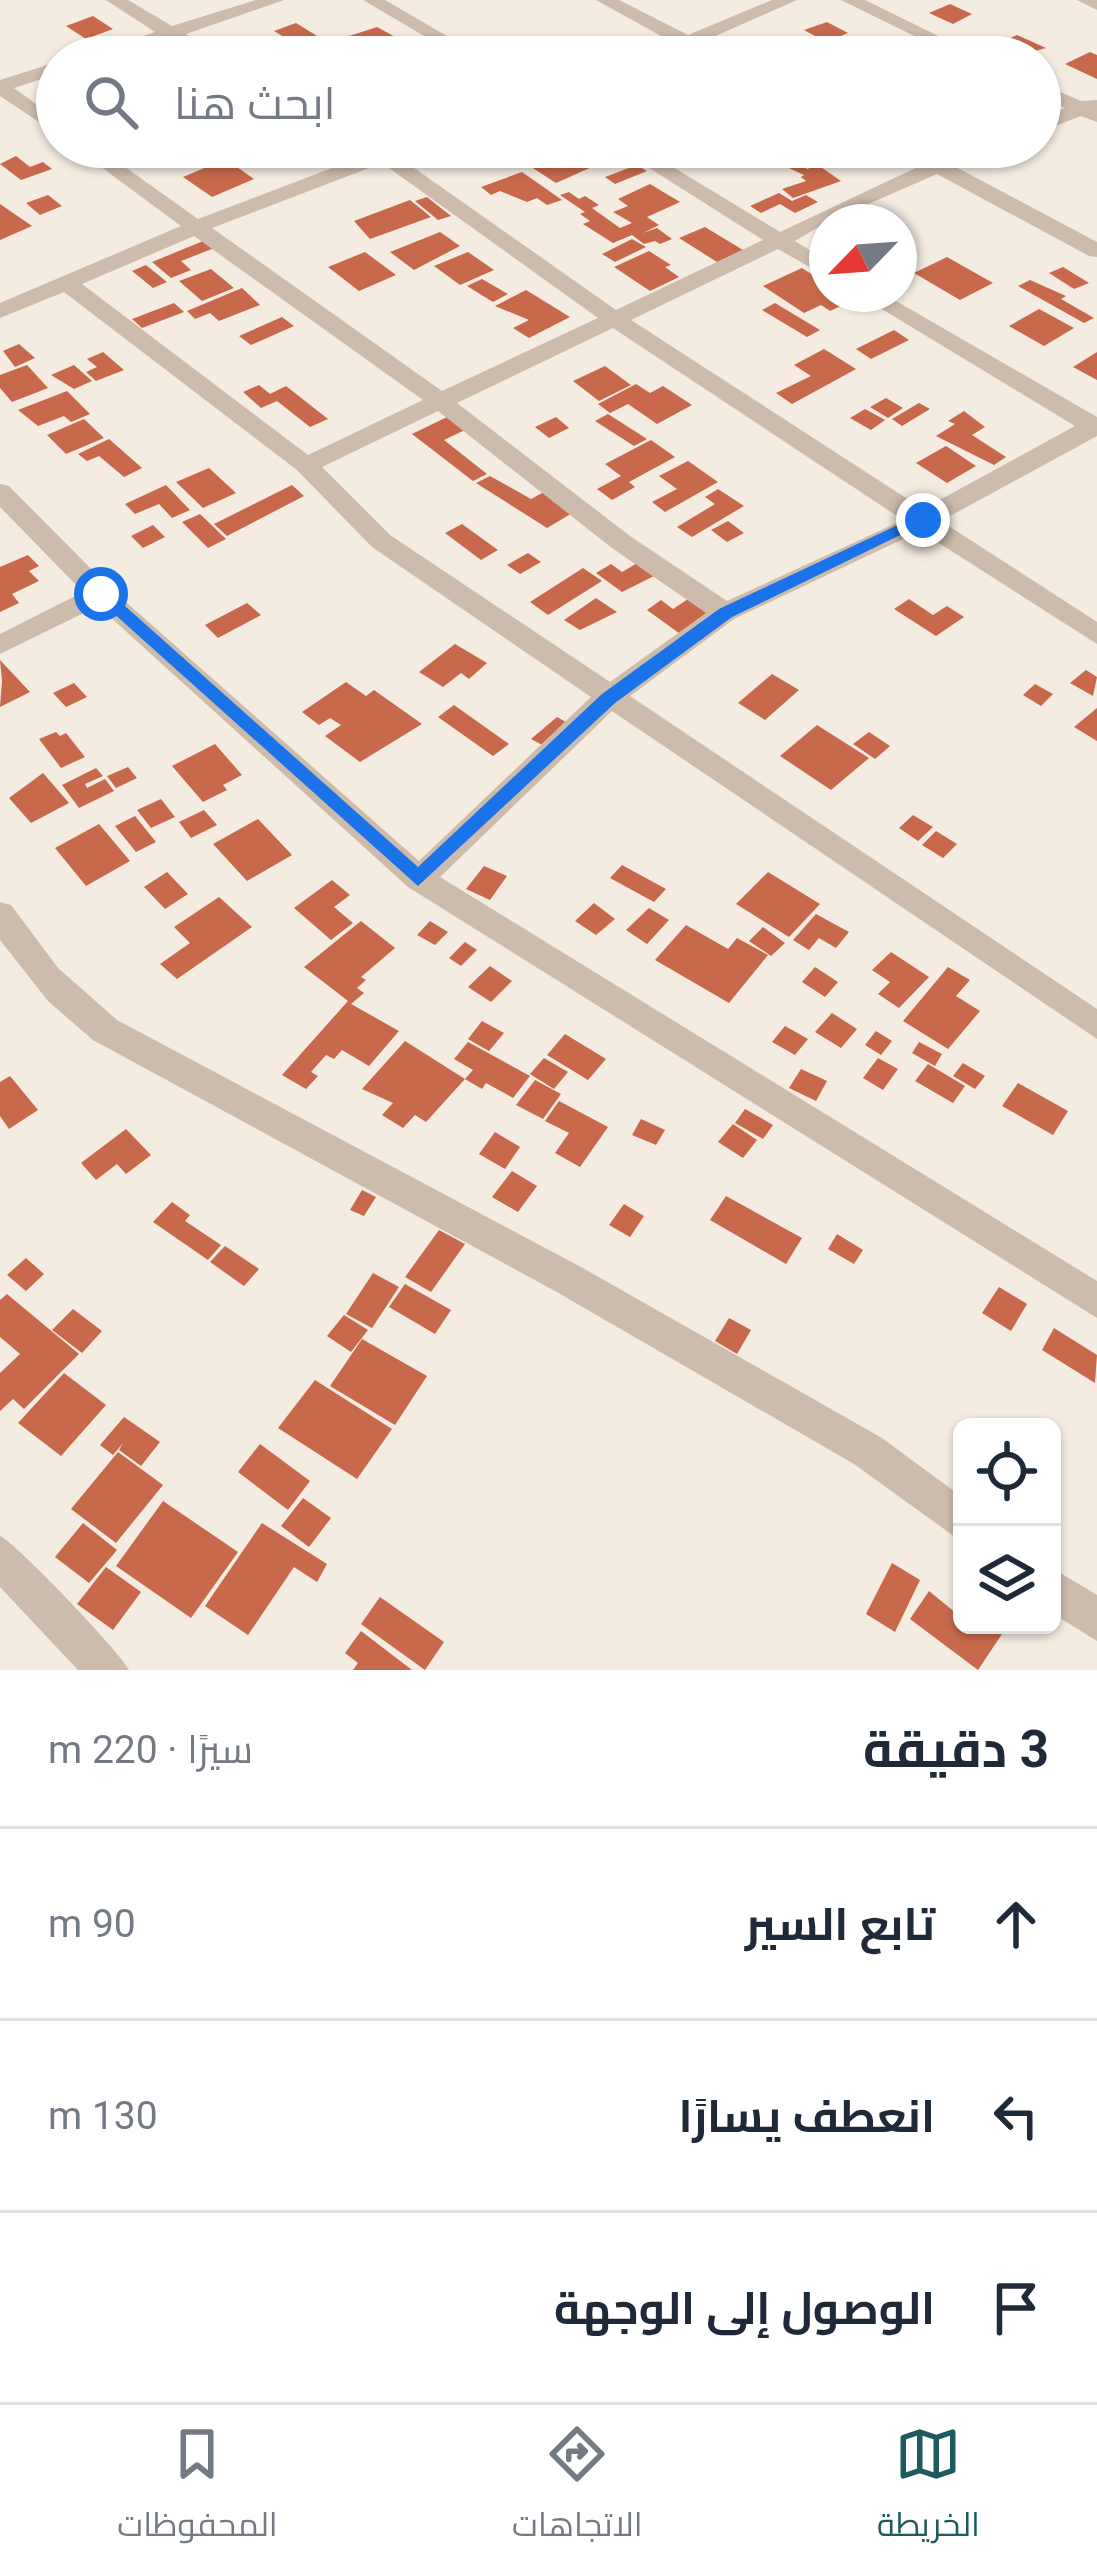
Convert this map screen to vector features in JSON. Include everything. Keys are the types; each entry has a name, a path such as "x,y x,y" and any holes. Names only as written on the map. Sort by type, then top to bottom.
{"street":[{"path":"115,0 175,36"},
{"path":"160,36 275,0"},
{"path":"373,0 437,36"},
{"path":"605,0 673,36"},
{"path":"703,36 788,0"},
{"path":"850,0 927,36"},
{"path":"1086,0 1097,5"},
{"path":"0,87 36,75"},
{"path":"0,87 36,113"},
{"path":"1061,97 1092,109"},
{"path":"1061,119 1092,109"},
{"path":"113,168 440,400 621,542 725,613"},
{"path":"1,309 337,168"},
{"path":"402,168 614,319 1097,635"},
{"path":"660,168 809,260"},
{"path":"306,465 933,168"},
{"path":"945,168 1097,251"},
{"path":"67,283 306,465 381,541 1097,1026"},
{"path":"899,312 1096,426"},
{"path":"418,879 608,698 725,613 923,520 1096,426"},
{"path":"0,493 101,594 418,879 1097,1301"},
{"path":"0,645 101,594"},
{"path":"0,914 37,970 68,1005 105,1030 568,1279 868,1451 953,1515"},
{"path":"0,1556 49,1613 108,1670"},
{"path":"1061,1594 1097,1620"}],"building":[{"path":"950,4 972,14 953,24 929,13"},
{"path":"93,16 113,29 81,36 66,26"},
{"path":"827,22 848,33 815,36 804,30"},
{"path":"296,23 317,36 282,36 274,31"},
{"path":"377,27 394,36 349,36"},
{"path":"1090,52 1097,55 1097,79 1065,64"},
{"path":"16,156 30,167 52,169 21,180 0,164"},
{"path":"205,168 238,168 254,179 212,197 183,177"},
{"path":"533,168 590,168 556,183"},
{"path":"629,168 647,171 615,184 605,177"},
{"path":"789,168 822,168 841,181 793,198 782,189 806,181"},
{"path":"522,172 562,200 547,205 537,198 527,202 500,191 491,195 481,187"},
{"path":"650,184 680,202 647,217 659,225 643,233 657,228 672,239 660,244 644,244 632,235 613,243 583,224 590,221 580,214 585,212 560,195 585,196 599,205 592,208 620,228 632,223 613,212 628,206 618,199"},
{"path":"779,193 792,201 806,195 818,202 795,213 780,204 761,213 750,206"},
{"path":"48,195 62,206 40,215 26,203"},
{"path":"427,197 451,216 438,220 415,201"},
{"path":"410,200 431,217 370,239 354,221"},
{"path":"0,204 32,226 0,240"},
{"path":"705,227 743,250 717,262 679,238"},
{"path":"440,232 460,246 414,270 390,252"},
{"path":"208,239 217,247 181,261 191,270 171,278 152,262"},
{"path":"632,239 646,247 615,262 602,254"},
{"path":"649,251 671,265 665,267 679,277 650,291 614,267"},
{"path":"365,252 396,275 359,291 328,267"},
{"path":"468,252 494,270 460,285 434,266"},
{"path":"947,257 993,283 960,300 917,272"},
{"path":"146,265 167,282 153,288 132,271"},
{"path":"1063,267 1089,283 1074,289 1049,273"},
{"path":"802,268 809,272 809,311 804,313 763,286"},
{"path":"211,269 234,288 202,301 179,281"},
{"path":"482,279 508,294 493,302 467,286"},
{"path":"1030,280 1066,296 1061,299 1094,318 1084,323 1018,286"},
{"path":"242,288 260,305 219,321 210,313 195,319 187,311"},
{"path":"526,290 570,317 529,338 513,328 529,320 495,306"},
{"path":"174,303 184,312 142,328 132,319"},
{"path":"775,303 820,330 807,337 762,310"},
{"path":"1039,309 1074,328 1044,346 1009,326"},
{"path":"282,317 294,326 251,345 239,336"},
{"path":"894,330 909,340 871,359 856,349"},
{"path":"19,344 35,358 15,367 3,351"},
{"path":"824,349 856,369 792,404 776,393 811,376 794,365"},
{"path":"103,352 124,370 96,381 86,372 97,367 87,359"},
{"path":"1097,352 1097,380 1073,367"},
{"path":"27,365 48,388 12,402 0,388 0,375"},
{"path":"74,365 92,381 74,389 51,375"},
{"path":"605,366 631,385 599,401 573,381"},
{"path":"636,384 650,393 663,386 692,405 657,424 628,404 610,413 598,404"},
{"path":"259,385 270,394 286,386 328,419 310,427 277,401 261,408 243,392"},
{"path":"67,391 90,414 71,422 64,416 38,426 18,410"},
{"path":"886,398 903,408 888,418 870,407"},
{"path":"919,403 930,409 902,426 892,419"},
{"path":"865,409 885,420 871,430 850,418"},
{"path":"964,411 985,427 972,435 1006,457 994,465 936,436 955,424 948,421"},
{"path":"608,414 647,439 634,446 595,421"},
{"path":"447,417 465,430 444,440 487,474 473,481 412,434"},
{"path":"556,417 569,428 549,438 535,427"},
{"path":"84,419 104,438 66,454 47,435"},
{"path":"109,439 142,468 124,477 99,456 87,461 78,454"},
{"path":"651,440 675,457 629,482 635,487 612,500 597,489 621,476 605,464"},
{"path":"946,446 976,466 947,483 916,463"},
{"path":"688,461 718,482 665,512 652,502 677,489 659,476"},
{"path":"209,468 236,493 203,508 176,482"},
{"path":"490,476 531,499 544,492 574,512 547,528 476,483"},
{"path":"166,485 190,510 172,518 159,504 135,514 125,504"},
{"path":"292,485 304,496 227,536 214,524"},
{"path":"718,489 744,506 692,537 677,527 715,504 705,497"},
{"path":"200,514 226,539 208,548 182,522"},
{"path":"728,521 744,533 727,542 711,530"},
{"path":"462,524 498,550 481,560 445,533"},
{"path":"153,525 165,537 143,548 131,536"},
{"path":"528,553 541,562 520,574 507,565"},
{"path":"28,555 39,566 29,571 39,581 12,594 19,603 0,612 0,567"},
{"path":"639,562 656,575 622,592 596,573 611,564 622,572"},
{"path":"583,568 602,581 548,615 530,602"},
{"path":"596,598 617,612 580,630 564,620"},
{"path":"688,599 712,616 683,636 647,610 661,600 673,609"},
{"path":"909,599 933,615 947,606 964,617 936,636 894,609"},
{"path":"247,603 261,615 218,638 205,625"},
{"path":"455,644 487,663 469,679 461,673 443,687 419,672"},
{"path":"0,660 30,692 0,707 2,681"},
{"path":"1086,670 1097,677 1093,696 1070,683"},
{"path":"772,674 799,690 765,720 738,703"},
{"path":"346,682 366,696 374,690 422,724 360,762 325,736 341,725 330,718 319,725 302,712"},
{"path":"74,683 87,697 66,707 53,693"},
{"path":"1035,684 1053,694 1041,706 1023,695"},
{"path":"454,705 509,744 493,756 438,717"},
{"path":"1097,708 1097,741 1074,727"},
{"path":"557,717 573,726 548,748 531,739"},
{"path":"817,725 869,758 831,790 780,756"},
{"path":"869,732 890,746 875,759 853,744"},
{"path":"66,733 85,757 61,768 39,739"},
{"path":"215,744 242,775 223,785 227,790 203,802 172,766"},
{"path":"128,767 137,778 116,788 107,776"},
{"path":"96,768 103,776 85,784 87,788 105,779 114,791 79,808 62,785"},
{"path":"43,773 69,803 31,823 9,798"},
{"path":"161,799 175,817 151,828 137,810"},
{"path":"204,810 217,825 191,838 179,822"},
{"path":"913,815 933,827 918,841 899,828"},
{"path":"135,816 156,842 136,852 115,826"},
{"path":"258,819 292,855 247,881 213,844"},
{"path":"99,824 130,861 86,886 55,848"},
{"path":"936,831 957,844 943,858 922,845"},
{"path":"622,865 666,889 654,902 610,878"},
{"path":"484,866 507,876 490,900 466,889"},
{"path":"167,872 188,894 165,909 144,887"},
{"path":"768,872 820,904 789,937 736,904"},
{"path":"332,880 350,895 334,907 353,923 331,940 294,908"},
{"path":"219,897 252,927 177,979 160,964 190,943 174,927"},
{"path":"594,903 615,919 596,935 575,921"},
{"path":"649,908 669,920 647,944 626,930"},
{"path":"816,914 849,932 836,948 819,938 809,950 793,940"},
{"path":"361,921 395,948 361,977 366,980 357,988 364,993 351,1004 399,1031 369,1066 342,1050 334,1059 326,1055 311,1072 318,1076 306,1089 282,1075 348,1001 304,967"},
{"path":"430,921 448,932 435,945 417,935"},
{"path":"686,925 728,949 737,938 768,955 729,1003 655,960"},
{"path":"763,927 785,943 771,956 749,941"},
{"path":"465,942 477,950 461,966 449,958"},
{"path":"891,952 929,977 899,1008 878,994 890,982 872,970"},
{"path":"490,966 512,981 491,1002 468,987"},
{"path":"815,967 838,982 825,997 802,982"},
{"path":"948,967 970,980 956,996 980,1011 948,1049 903,1021"},
{"path":"832,1013 857,1029 841,1048 815,1032"},
{"path":"482,1021 504,1033 489,1051 468,1039"},
{"path":"785,1026 808,1039 795,1055 772,1042"},
{"path":"876,1031 892,1041 881,1055 865,1045"},
{"path":"565,1034 606,1059 588,1080 547,1055"},
{"path":"405,1041 465,1079 426,1122 415,1115 403,1128 382,1115 393,1103 362,1089"},
{"path":"468,1042 530,1076 513,1098 486,1083 482,1089 465,1079 473,1070 454,1059"},
{"path":"919,1042 942,1054 935,1066 912,1053"},
{"path":"544,1058 568,1072 554,1089 530,1074"},
{"path":"878,1058 898,1069 883,1090 863,1078"},
{"path":"963,1063 985,1076 975,1089 953,1076"},
{"path":"928,1064 965,1086 953,1103 915,1081"},
{"path":"801,1069 827,1081 816,1101 789,1088"},
{"path":"10,1076 38,1110 9,1129 0,1116 0,1082"},
{"path":"535,1080 561,1094 543,1119 516,1105"},
{"path":"1018,1083 1068,1111 1053,1135 1002,1106"},
{"path":"559,1101 608,1127 580,1167 555,1153 569,1133 545,1121"},
{"path":"745,1109 773,1125 763,1139 735,1123"},
{"path":"641,1119 665,1130 656,1145 632,1135"},
{"path":"733,1124 757,1140 743,1158 718,1142"},
{"path":"126,1129 151,1155 126,1174 117,1164 96,1180 81,1163"},
{"path":"495,1132 520,1147 505,1169 479,1154"},
{"path":"512,1171 537,1186 518,1212 492,1197"},
{"path":"362,1190 376,1197 364,1216 350,1210"},
{"path":"726,1196 802,1238 786,1264 710,1220"},
{"path":"172,1202 190,1215 185,1221 221,1245 208,1260 153,1222"},
{"path":"624,1204 644,1216 630,1237 609,1225"},
{"path":"439,1230 465,1244 431,1292 405,1277"},
{"path":"837,1234 863,1250 854,1264 828,1249"},
{"path":"225,1246 259,1269 244,1286 210,1262"},
{"path":"26,1258 44,1274 26,1291 7,1275"},
{"path":"373,1273 399,1287 372,1328 346,1314"},
{"path":"405,1284 451,1310 435,1334 389,1307"},
{"path":"999,1287 1027,1304 1011,1331 982,1313"},
{"path":"7,1294 79,1354 24,1409 13,1399 0,1411 0,1373 20,1354 0,1337 0,1300"},
{"path":"73,1309 102,1331 82,1353 52,1330"},
{"path":"344,1315 368,1330 351,1352 327,1336"},
{"path":"729,1318 751,1330 737,1354 715,1341"},
{"path":"1054,1328 1097,1355 1095,1383 1042,1350"},
{"path":"362,1339 427,1376 395,1425 330,1386"},
{"path":"64,1373 106,1405 61,1456 18,1423"},
{"path":"315,1380 392,1429 357,1479 278,1428"},
{"path":"124,1417 160,1442 141,1466 119,1450 123,1443 113,1455 100,1445"},
{"path":"260,1444 310,1481 288,1510 238,1472"},
{"path":"118,1452 163,1485 116,1543 71,1509"},
{"path":"303,1498 331,1518 309,1547 281,1526"},
{"path":"163,1501 238,1552 191,1618 116,1566"},
{"path":"83,1523 117,1550 89,1583 55,1557"},
{"path":"262,1523 327,1564 317,1582 294,1567 248,1635 205,1606"},
{"path":"892,1563 920,1580 895,1632 866,1614"},
{"path":"106,1567 141,1592 113,1630 77,1604"},
{"path":"929,1591 953,1611 953,1634 1002,1634 978,1670 910,1619"},
{"path":"380,1597 444,1642 425,1670 361,1624"},
{"path":"361,1631 412,1670 353,1670 358,1663 345,1653"}],"route":[{"path":"101,594 418,879 608,698 725,613 923,520"}]}
